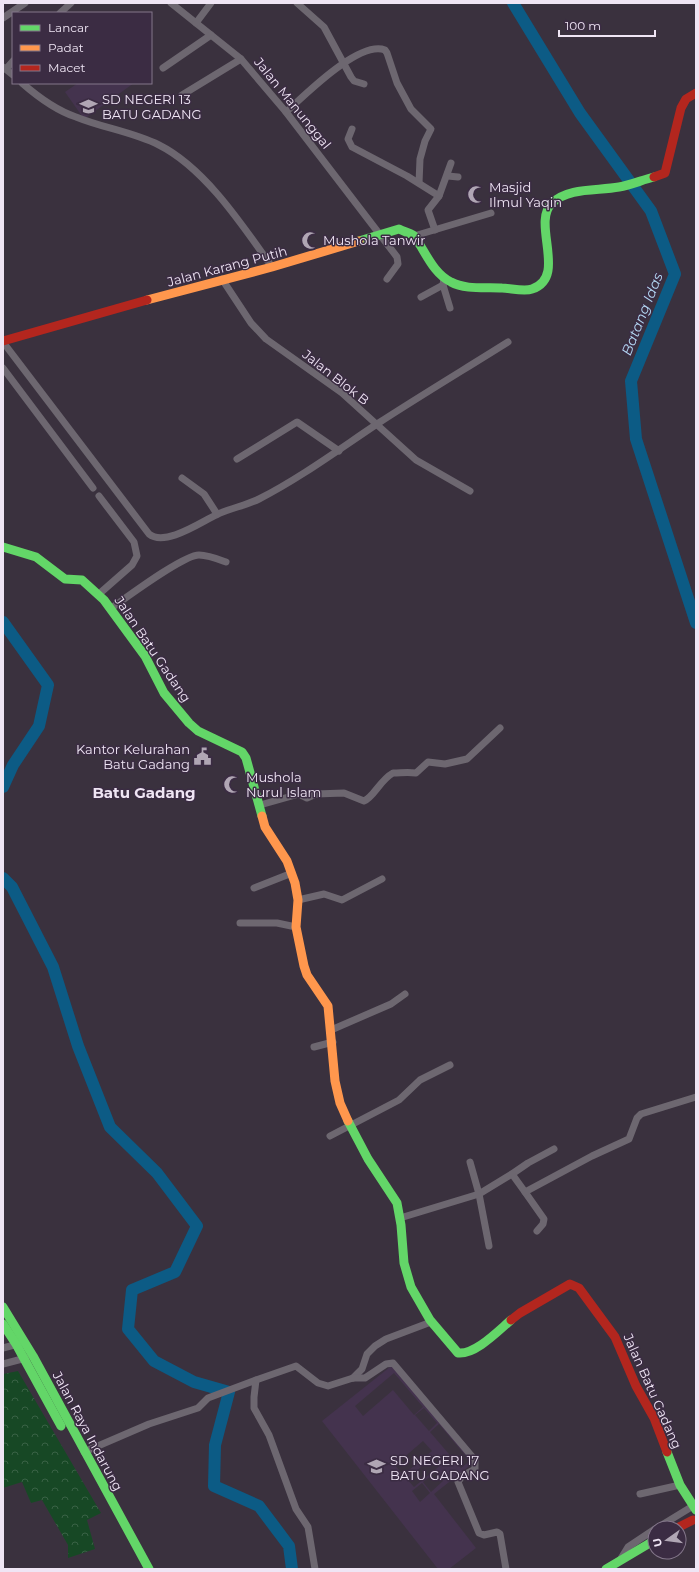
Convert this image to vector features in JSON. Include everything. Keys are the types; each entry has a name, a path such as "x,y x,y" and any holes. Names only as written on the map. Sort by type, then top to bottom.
{"main road":[{"path":"414,236 444,281 471,287 532,289 540,286 547,275 549,257 545,216 549,206 560,198 571,194 624,185 665,173 681,108 686,99 696,93"},
{"name":"Jalan Karang Putih","path":"3,341 222,279 272,267 400,229 414,236"},
{"name":"Jalan Batu Gadang","path":"3,547 36,557 62,578 68,580 82,580 99,594 145,656 164,693 189,723 198,731 237,749 244,754 249,764 268,832 282,852 292,873 298,900 296,927 305,970 325,999 328,1006 332,1030 337,1094 350,1126 373,1167 395,1199 400,1218 406,1272 413,1292 431,1322 458,1353 465,1354 475,1349 528,1307 565,1287 575,1285 615,1337 636,1386 654,1418 680,1485 695,1508"},
{"name":"Jalan Raya Indarung","path":"3,1307 26,1345 28,1358 140,1569"},
{"name":"Jalan Raya Indarung","path":"3,1324 16,1344 28,1358 84,1452 149,1569"},
{"path":"606,1569 647,1545"}],"street":[{"path":"3,18 25,3"},
{"path":"61,12 71,3"},
{"name":"Jalan Manunggal","path":"171,3 241,59 286,112 399,260 396,269 387,278"},
{"path":"196,23 211,3"},
{"path":"298,3 324,27 333,41 342,62 354,81 364,84"},
{"path":"163,68 211,35"},
{"path":"286,112 342,62 374,49 382,49 387,53 397,83 411,109 431,129 425,141 420,159 419,183"},
{"path":"182,95 241,59"},
{"path":"12,62 4,68 12,74"},
{"path":"23,84 40,98 65,113 139,136 178,156 203,179 234,215 272,267"},
{"path":"352,129 348,138 352,147 419,183 439,196"},
{"path":"435,230 428,210 439,196 448,176 451,164"},
{"path":"448,176 458,178"},
{"path":"414,236 491,213"},
{"name":"Jalan Blok B","path":"222,279 256,331 342,393 416,460 470,491"},
{"path":"421,297 444,281 450,308"},
{"path":"3,341 153,536 162,538 174,535 217,514 259,499 339,451 376,425 508,342"},
{"path":"3,368 93,488"},
{"path":"236,459 297,422 339,451"},
{"path":"182,478 200,489 217,514"},
{"path":"99,496 134,542 137,556 132,565 99,594"},
{"path":"110,609 133,592 192,556 205,555 226,562"},
{"path":"260,805 299,794 307,798 316,794 347,793 364,801 371,797 379,784 393,772 399,774 408,772 416,773 428,762 445,764 467,759 500,728"},
{"path":"254,888 292,873"},
{"path":"298,900 327,894 342,900 382,879"},
{"path":"240,923 277,923 296,927"},
{"path":"332,1030 391,1004 405,994"},
{"path":"314,1047 332,1042"},
{"path":"330,1136 399,1100 420,1080 450,1065"},
{"path":"525,1192 592,1156 630,1139 637,1118 641,1114 696,1097"},
{"path":"400,1218 480,1194 528,1163 554,1149"},
{"path":"470,1162 480,1194 490,1246"},
{"path":"512,1174 544,1218 543,1224 537,1231"},
{"path":"353,1378 362,1369 368,1354 375,1346 386,1339 431,1322"},
{"path":"3,1348 16,1344 26,1345"},
{"path":"3,1364 28,1358"},
{"path":"84,1452 148,1424 198,1408 202,1406 205,1400 214,1396 296,1366 323,1386 333,1385 353,1378 365,1378 386,1364 393,1363 473,1457 476,1463 475,1469 462,1476 458,1482 479,1533 484,1535 497,1532 500,1534 506,1569"},
{"path":"256,1380 254,1408 269,1435 296,1509 308,1527 315,1569"},
{"path":"640,1494 680,1485"},
{"path":"673,1520 695,1508"},
{"path":"620,1560 628,1547 647,1535"}],"shaded area":[{"name":"SD NEGERI 13 BATU GADANG","path":"77,84 133,84 84,119 65,92"},
{"name":"SD NEGERI 17 BATU GADANG","path":"395,1363 473,1463 434,1494 476,1548 449,1569 438,1569 322,1421","holes":["394,1373 423,1407 414,1415 393,1390 363,1416 355,1406","424,1408 437,1423 429,1431 415,1415","439,1424 470,1461 461,1468 430,1432","423,1441 432,1451 403,1475 395,1465","435,1455 442,1464 414,1487 407,1479","436,1472 443,1481 431,1492 423,1482","422,1483 430,1493 420,1502 412,1491"]}],"green space":[{"path":"18,1371 101,1513 87,1520 95,1549 68,1558 68,1545 42,1500 31,1503 22,1482 3,1488 3,1374"}],"waterway":[{"name":"Batang Idas","path":"513,3 580,113 651,211 675,274 631,381 636,439 696,623"},
{"path":"3,622 48,685 39,726 13,765 3,787"},
{"path":"3,878 12,887 53,967 78,1046 110,1127 157,1173 197,1226 175,1272 132,1290 128,1329 154,1361 194,1382 229,1392 215,1445 214,1486 259,1506 289,1546 292,1569"}],"traffic: fast":[{"path":"359,241 399,229 414,236 437,271 446,279 457,285 476,288 529,290 542,283 547,273 549,262 545,223 547,212 552,203 567,194 584,190 619,187 654,177"},
{"path":"3,547 36,557 65,579 82,580 104,600 145,656 164,693 189,723 198,731 242,752 246,758 262,816"},
{"path":"348,1121 368,1159 397,1203 401,1225 404,1263 411,1287 430,1320 458,1353 465,1353 479,1346 511,1320"},
{"path":"3,1307 33,1356 149,1569"},
{"path":"3,1324 16,1344 61,1426"},
{"path":"667,1452 680,1485 696,1510"},
{"path":"606,1569 647,1545"}],"traffic: slow":[{"path":"147,300 272,267 359,241"},
{"path":"262,816 265,827 287,861 295,883 298,900 296,927 304,966 307,975 328,1006 335,1081 340,1103 348,1121"}],"traffic: jam":[{"path":"654,177 665,173 681,108 686,99 696,93"},
{"path":"3,341 147,300"},
{"path":"511,1320 520,1313 570,1284 579,1288 615,1337 636,1386 654,1418 667,1452"},
{"path":"687,1523 693,1520"}],"place":[{"name":"SD NEGERI 13 BATU GADANG","path":"89,106"},
{"name":"Masjid Ilmul Yaqin","path":"476,194"},
{"name":"Mushola Tanwir","path":"310,240"},
{"name":"Kantor Kelurahan Batu Gadang","path":"203,756"},
{"name":"Mushola Nurul Islam","path":"233,784"},
{"name":"SD NEGERI 17 BATU GADANG","path":"377,1467"}],"district":[{"name":"Batu Gadang","path":"144,793"}]}
